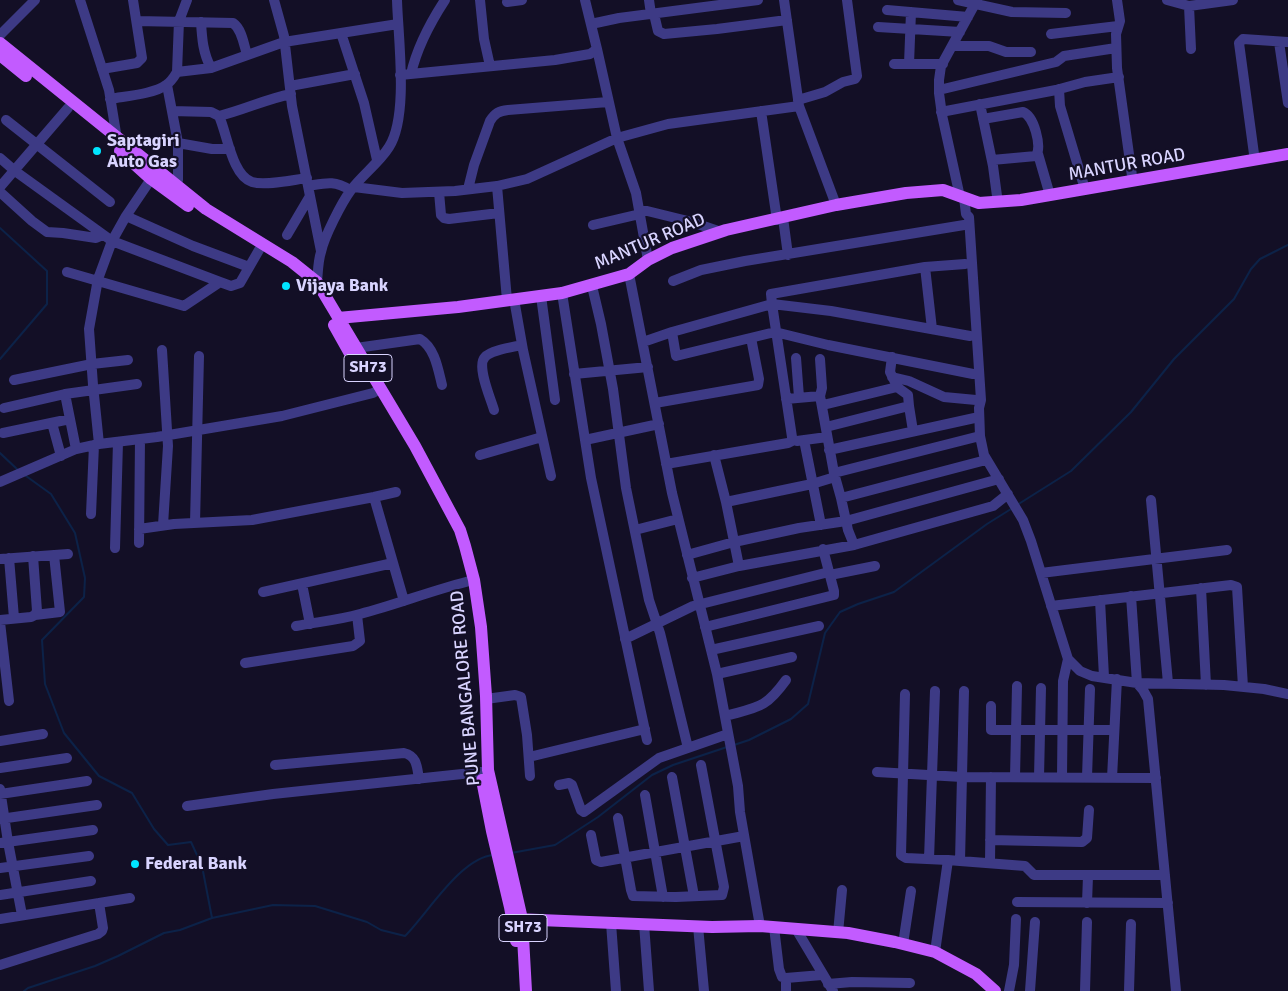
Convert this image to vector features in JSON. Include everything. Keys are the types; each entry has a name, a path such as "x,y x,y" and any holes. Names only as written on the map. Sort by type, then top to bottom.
{"main road":[{"name":"PUNE BANGALORE ROAD","path":"0,43 176,186 307,281 325,306 344,345 377,391"},
{"name":"PUNE BANGALORE ROAD","path":"0,55 68,108 151,179 195,211 259,250 292,262 317,282 356,348 377,391 460,530 470,581 486,700 483,716 481,772 499,840"},
{"name":"MANTUR ROAD","path":"966,198 1049,192 1288,148"},
{"name":"MANTUR ROAD","path":"338,318 458,307 562,293 629,274 648,260 672,248 721,232 836,205 906,193 943,190 978,203 1042,198 1288,154"},
{"name":"PUNE BANGALORE ROAD","path":"480,653 479,684 488,770 499,840"},
{"name":"SH73","path":"499,840 517,919 526,991"},
{"name":"SH73","path":"517,919 518,991"},
{"path":"517,919 698,926 760,926 838,932 904,944 935,952 976,974 995,991"}],"street":[{"path":"80,0 110,99 117,139"},
{"path":"102,69 140,61 142,58 133,0"},
{"path":"110,99 158,90 167,85 177,72 179,22 187,0"},
{"path":"274,0 284,42 290,90 321,251 317,282"},
{"path":"321,251 352,188 389,148 397,126 400,75 397,0"},
{"path":"411,74 415,58 429,25 445,0"},
{"path":"480,0 484,39 490,66"},
{"path":"507,2 522,0"},
{"path":"584,0 598,49 617,138 636,193 648,260"},
{"path":"649,0 658,31 664,34 787,20"},
{"path":"591,24 619,18 758,0"},
{"path":"784,0 798,103 836,205"},
{"path":"219,116 240,173 252,182 308,187 334,182 352,188 402,193 439,192 497,186 527,179 617,138 668,124 761,111 798,103 843,82 855,79 857,76 847,0"},
{"path":"958,0 976,2 1012,12 1066,13"},
{"path":"1117,0 1120,22 1116,34 1116,48 1132,176"},
{"path":"1167,0 1189,6 1233,0"},
{"path":"0,35 29,2"},
{"path":"976,2 942,64 939,90 941,112 966,198 964,225 965,264 973,374 980,436 986,460 1000,479 1023,520 1031,540 1068,659 1080,671 1092,676 1136,683 1168,683 1277,690 1288,694"},
{"path":"1189,6 1191,49"},
{"path":"887,10 968,17"},
{"path":"909,64 911,12"},
{"path":"137,21 234,22 240,31 247,55"},
{"path":"201,22 204,54 211,68"},
{"path":"177,72 211,68 284,42 398,24"},
{"path":"1051,34 1118,26"},
{"path":"878,27 960,32"},
{"path":"341,33 364,103 377,160"},
{"path":"1254,154 1239,43 1243,39 1284,42 1288,103"},
{"path":"952,46 989,46 1006,52 1031,52"},
{"path":"939,90 1056,62 1064,56 1116,48"},
{"path":"400,75 555,60 590,54 598,49"},
{"path":"894,64 942,64"},
{"path":"172,111 211,112 219,116 240,111 290,90 355,74"},
{"path":"941,112 1059,89 1085,82 1119,78"},
{"path":"167,85 178,143 178,180 176,186"},
{"path":"1059,89 1060,106 1084,186"},
{"path":"468,188 474,165 490,120 494,114 508,110 608,102"},
{"path":"980,104 992,160 997,196"},
{"path":"0,188 68,108"},
{"path":"761,111 788,254"},
{"path":"983,119 1026,112 1033,120 1038,154 1049,192"},
{"path":"6,120 110,202"},
{"path":"178,143 206,148 230,149"},
{"path":"992,160 1034,157 1038,154"},
{"path":"0,158 112,242 231,286 236,286 240,283 259,250"},
{"path":"91,514 96,444 90,329 98,279 112,242 126,216 151,179"},
{"path":"497,186 510,299 551,476"},
{"path":"287,235 308,187"},
{"path":"0,192 47,232 63,232 96,238 103,235"},
{"path":"439,192 444,218 469,218 499,213"},
{"path":"593,226 639,212 692,222 721,232"},
{"path":"829,450 913,431 978,408 981,400 979,364 969,218 966,214"},
{"path":"126,216 193,246 249,267"},
{"path":"673,281 701,270 964,225"},
{"path":"791,441 771,294 925,267 965,264"},
{"path":"925,267 932,330"},
{"path":"67,272 98,279 184,306 220,282"},
{"path":"629,274 678,519 698,605 717,674 760,926"},
{"path":"592,286 601,324 626,488 649,600 657,624 688,748"},
{"path":"562,293 593,487 647,740"},
{"path":"541,296 555,400"},
{"path":"643,342 772,304 831,311 970,336"},
{"path":"672,332 676,356 775,332 828,345 973,374"},
{"path":"655,403 758,385 759,379 750,338"},
{"path":"356,348 420,339 428,345 432,352 442,385"},
{"path":"494,410 484,380 482,362 485,356 491,353 522,345"},
{"path":"162,350 168,435 163,525"},
{"path":"195,523 199,356"},
{"path":"892,357 890,372 897,387 908,395 913,431"},
{"path":"796,358 799,398"},
{"path":"820,359 822,400 829,450 848,530 854,545"},
{"path":"14,380 92,364 128,360"},
{"path":"574,374 648,367"},
{"path":"892,377 909,381 944,397 978,408"},
{"path":"4,408 65,394 137,384"},
{"path":"786,399 822,400 897,387"},
{"path":"2,482 76,449 96,444 140,440 282,416 377,391"},
{"path":"65,394 76,449"},
{"path":"666,464 804,440 909,406"},
{"path":"3,434 70,420"},
{"path":"52,423 61,456"},
{"path":"585,440 659,424"},
{"path":"726,502 812,484 835,475 980,436"},
{"path":"480,455 542,437"},
{"path":"139,544 140,440"},
{"path":"804,440 821,525"},
{"path":"115,548 118,442"},
{"path":"714,455 739,566"},
{"path":"841,498 986,460"},
{"path":"687,555 734,542 846,521 1000,479"},
{"path":"139,529 163,525 252,520 396,492"},
{"path":"692,578 739,566 854,545 993,506 1009,495"},
{"path":"374,497 404,601"},
{"path":"1150,500 1168,683"},
{"path":"635,530 678,519"},
{"path":"705,627 832,597 835,593 823,550"},
{"path":"1041,573 1228,550"},
{"path":"14,618 4,559 68,554"},
{"path":"9,701 0,621 60,612 54,555"},
{"path":"33,556 38,606 35,615"},
{"path":"263,592 393,563"},
{"path":"625,640 698,605 830,574 875,566"},
{"path":"296,626 358,615 470,581"},
{"path":"302,584 310,624"},
{"path":"1051,606 1230,584 1237,587 1243,687"},
{"path":"1201,588 1206,685"},
{"path":"1131,596 1136,683 1143,690 1148,700 1176,991"},
{"path":"1100,600 1104,677"},
{"path":"245,663 353,646 360,641 358,615"},
{"path":"711,650 819,626"},
{"path":"717,674 792,657"},
{"path":"1062,777 1063,681 1068,659"},
{"path":"1112,778 1117,679"},
{"path":"725,716 762,706 776,694 786,680"},
{"path":"1014,777 1017,686"},
{"path":"1039,777 1041,688"},
{"path":"1087,777 1090,689"},
{"path":"929,859 935,691"},
{"path":"960,861 964,691"},
{"path":"905,694 901,855 906,858 1025,866 1034,875 1164,875"},
{"path":"486,700 515,695 522,697 530,757 530,776"},
{"path":"991,706 992,730 1114,730"},
{"path":"530,757 645,729"},
{"path":"0,741 43,734"},
{"path":"559,785 569,783 572,785 581,810 584,812 659,758 729,737"},
{"path":"275,765 404,753 410,754 414,758 419,779"},
{"path":"0,768 67,758"},
{"path":"618,818 632,894 636,896 720,895 723,893 724,887 701,765"},
{"path":"187,806 273,794 481,772"},
{"path":"877,772 991,777 1156,778"},
{"path":"672,777 694,896"},
{"path":"990,863 991,777"},
{"path":"22,915 13,866 4,842 0,792 87,781"},
{"path":"644,795 663,896"},
{"path":"2,819 97,804"},
{"path":"990,840 1082,842 1088,838 1089,810"},
{"path":"4,842 93,830"},
{"path":"591,834 594,856 598,862 744,836"},
{"path":"0,868 89,856"},
{"path":"935,952 948,860"},
{"path":"1087,903 1088,876"},
{"path":"0,895 91,881"},
{"path":"838,932 842,890"},
{"path":"904,944 911,891"},
{"path":"0,918 130,898"},
{"path":"1017,902 1168,903"},
{"path":"0,964 98,934 103,928 99,903"},
{"path":"1009,991 1013,970 1016,919"},
{"path":"1030,991 1035,922"},
{"path":"1085,991 1087,922"},
{"path":"611,923 616,991"},
{"path":"644,924 650,991"},
{"path":"1129,991 1132,924"},
{"path":"698,926 704,991"},
{"path":"774,927 780,974 786,978 828,983 910,982"},
{"path":"796,929 828,983"},
{"path":"786,978 786,991"}],"waterway":[{"path":"0,228 47,271 47,304 0,359"},
{"path":"1017,505 1071,471 1131,412 1174,359 1234,299 1251,269 1260,259 1288,245"},
{"path":"0,453 18,470"},
{"path":"24,991 28,988 95,966 164,933 180,930 212,918 202,866 191,842 168,845 154,829 132,793 99,776 64,733 45,684 42,640 84,597 85,578 75,533 51,494 26,476"},
{"path":"734,745 749,740 791,719 808,704 825,633 840,612 894,592 987,524 1011,509"},
{"path":"511,853 555,845 598,817 652,775 673,765 727,747"},
{"path":"212,918 273,905 315,906 367,922 381,930 405,936 457,875 469,865 482,858 494,855"}],"place":[{"name":"Saptagiri Auto Gas","path":"97,151"},
{"name":"Vijaya Bank","path":"286,286"},
{"name":"Federal Bank","path":"135,864"}]}
